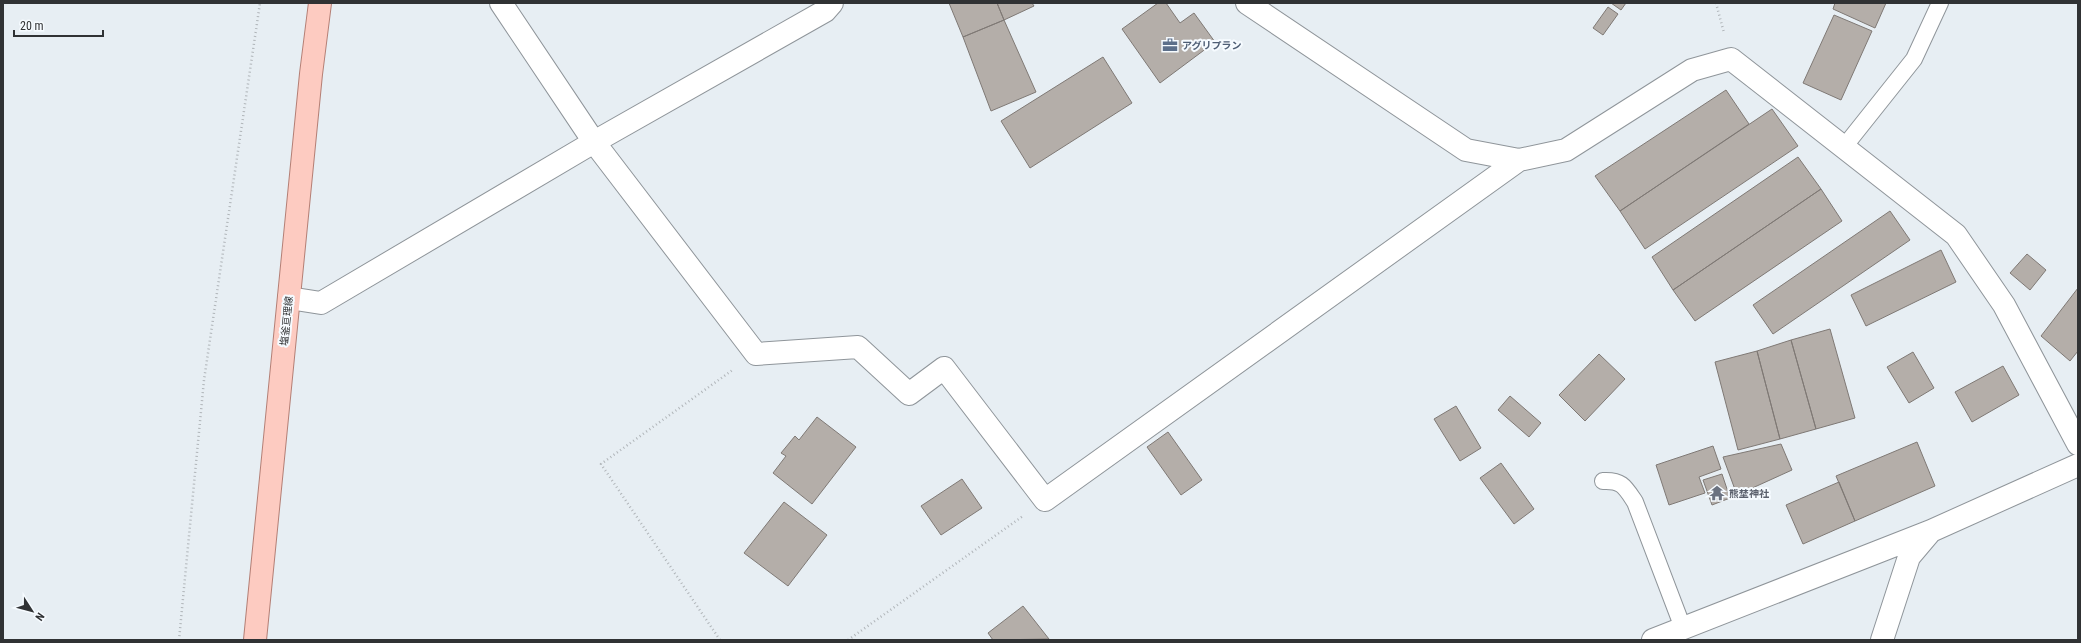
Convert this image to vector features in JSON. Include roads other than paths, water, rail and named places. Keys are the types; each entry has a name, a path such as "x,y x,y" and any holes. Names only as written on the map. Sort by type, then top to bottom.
{"main road":[{"name":"塩釜亘理線","path":"255,640 320,3"}],"street":[{"path":"501,3 594,142 756,354 858,347 909,394 944,368 1045,500 1519,160"},
{"path":"289,298 321,303 594,142 825,10 832,3"},
{"path":"1247,3 1466,150 1519,160 1566,150 1692,70 1731,59 1956,235 2004,305 2078,444"},
{"path":"1653,640 1931,531 2078,465"},
{"path":"1882,640 1910,557 1931,531"}],"lane":[{"path":"1844,147 1914,59 1940,3"},
{"path":"1603,481 1613,481 1625,486 1635,502 1683,628"}],"place":[{"name":"アグリプラン","path":"1170,45"},
{"name":"熊埜神社","path":"1717,493"}]}
